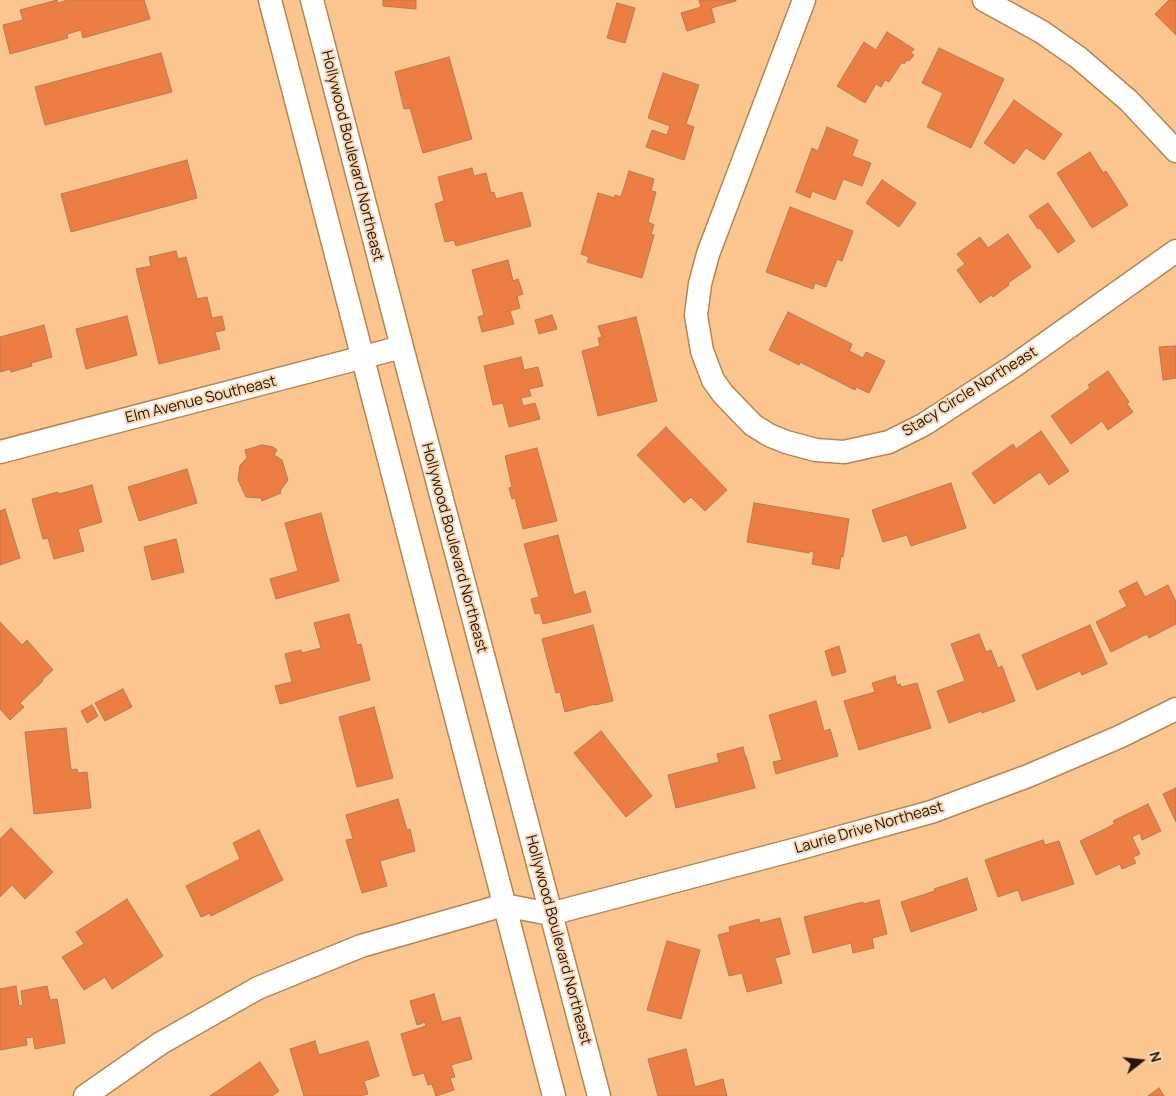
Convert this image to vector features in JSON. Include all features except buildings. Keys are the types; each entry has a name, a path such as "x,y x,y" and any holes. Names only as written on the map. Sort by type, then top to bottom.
{"street":[{"path":"270,0 554,1096"},
{"name":"Hollywood Boulevard Northeast","path":"312,0 599,1096"},
{"name":"Stacy Circle Northeast","path":"804,0 708,254 700,284 696,315 702,351 713,380 723,394 754,425 786,442 816,450 844,452 889,442 923,425 1011,368 1176,251"},
{"path":"984,0 1042,32 1079,58 1129,101 1176,151"},
{"name":"Elm Avenue Southeast","path":"0,452 402,348"},
{"name":"Laurie Drive Northeast","path":"550,914 930,812 1028,776 1119,738 1176,708"},
{"path":"84,1096 161,1043 258,988 361,946 504,905 550,914"}]}
